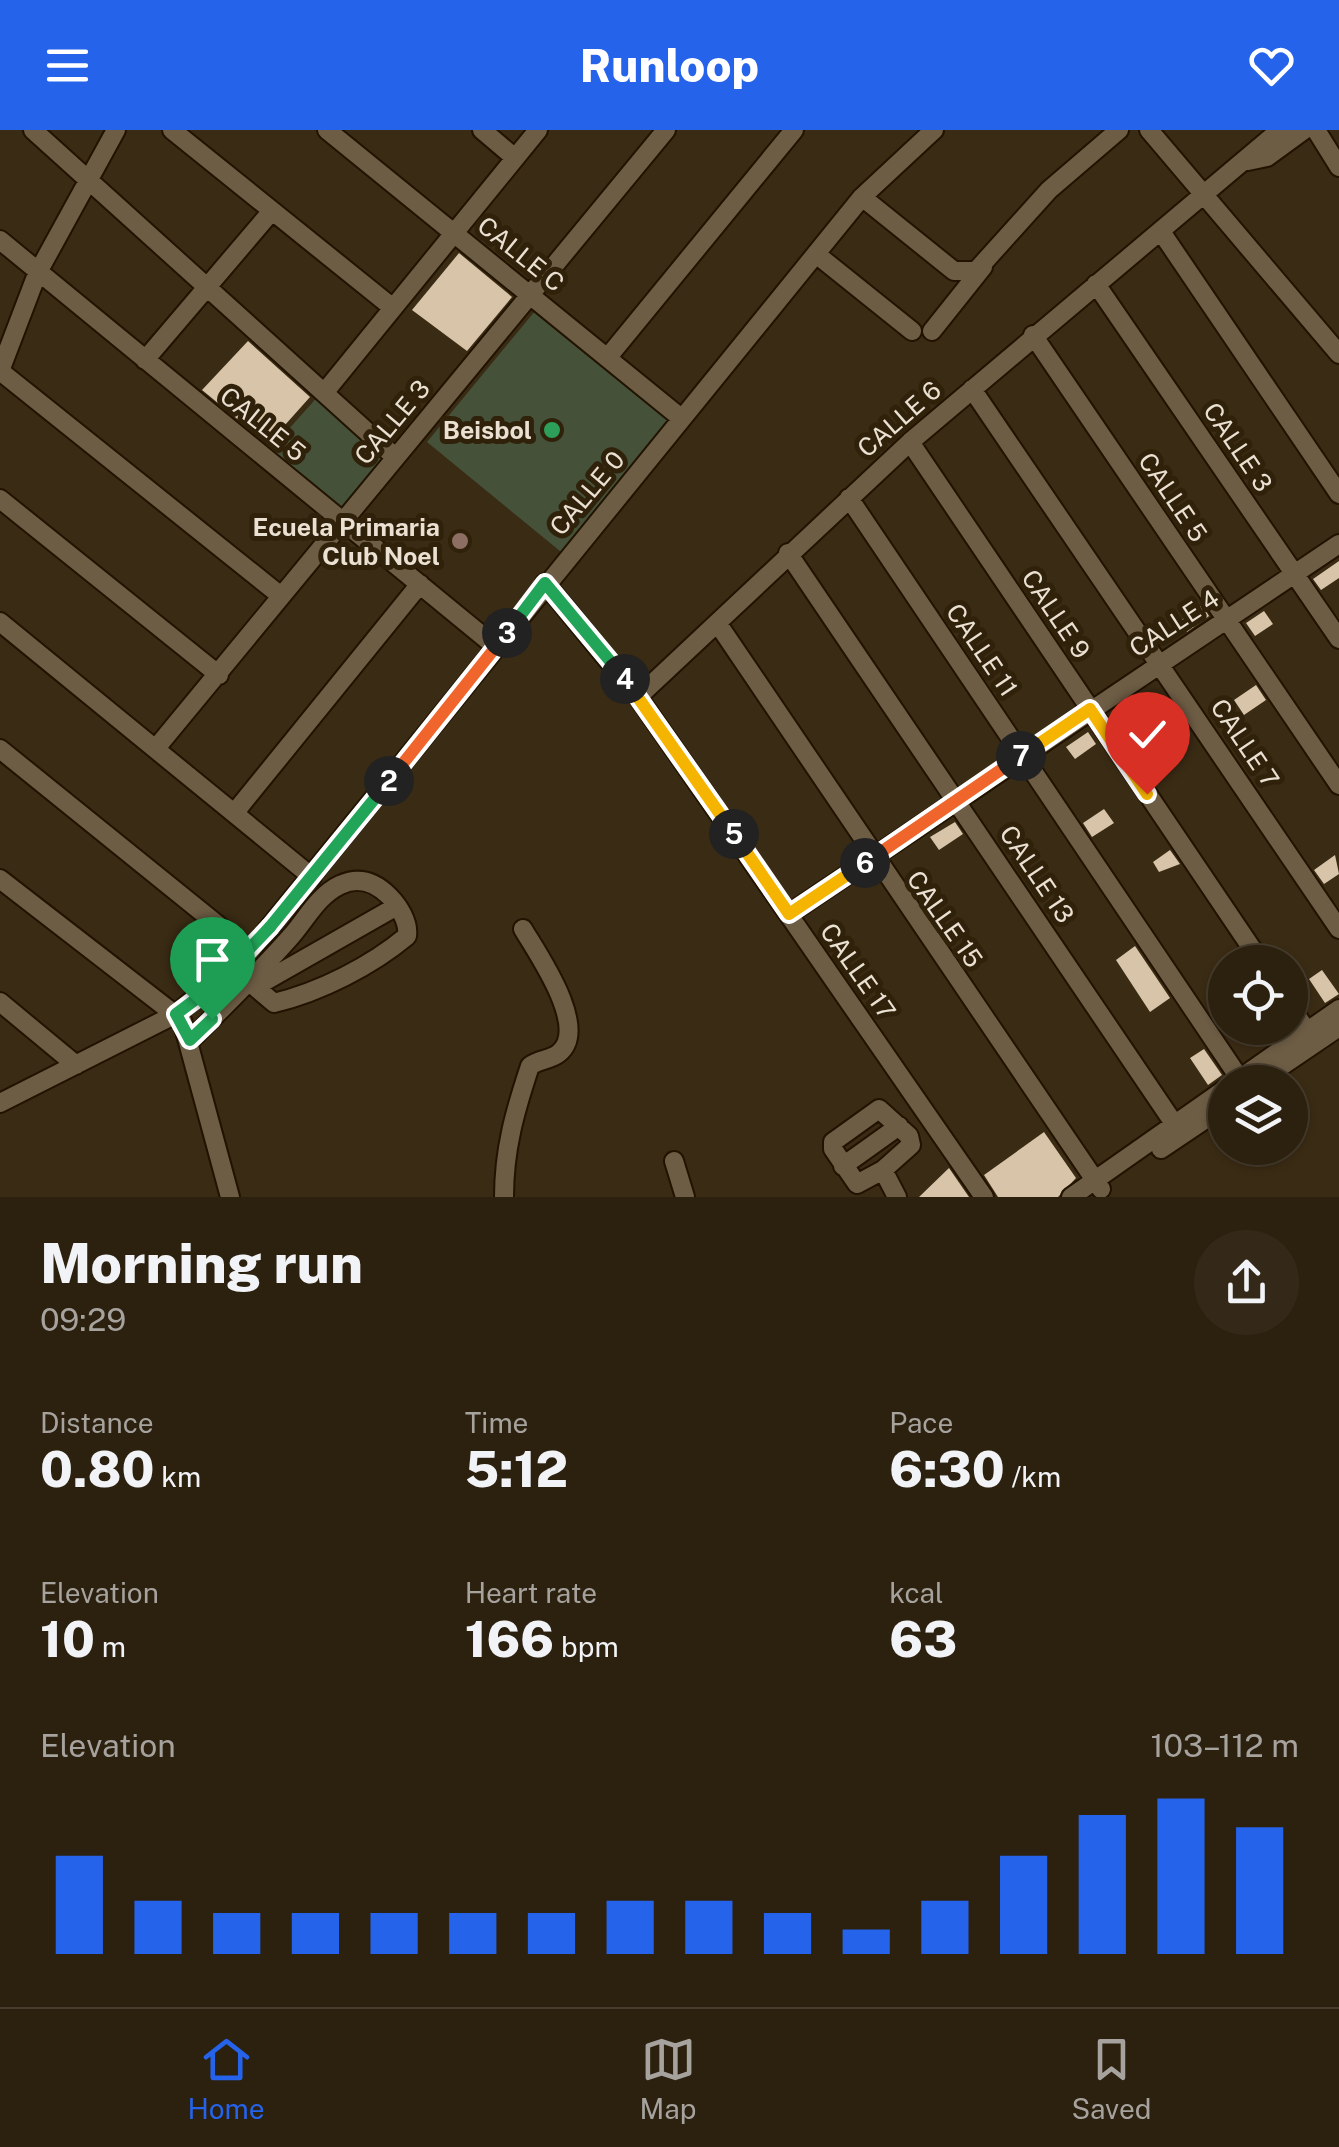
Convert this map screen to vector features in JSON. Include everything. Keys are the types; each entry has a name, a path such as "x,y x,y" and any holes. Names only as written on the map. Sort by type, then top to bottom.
{"street":[{"path":"33,130 395,457"},
{"path":"116,130 37,274 0,371 282,596"},
{"path":"172,130 392,308"},
{"name":"CALLE C","path":"327,130 681,418"},
{"path":"482,130 516,158"},
{"path":"324,393 538,130"},
{"name":"CALLE 3","path":"157,747 666,130"},
{"path":"608,357 794,130"},
{"name":"CALLE 0","path":"2,1100 176,1014 250,951 862,197 934,130"},
{"path":"932,331 1048,190 1119,130"},
{"path":"1149,130 1339,354"},
{"path":"1248,161 1280,130"},
{"path":"1248,161 1267,157 1304,130"},
{"path":"1316,130 1339,167"},
{"name":"CALLE 6","path":"638,697 718,624 788,552 910,442 1034,335 1248,161"},
{"path":"862,197 954,271 968,273 983,266"},
{"path":"145,360 271,212"},
{"path":"1162,234 1339,494"},
{"name":"CALLE 5","path":"0,240 496,647"},
{"path":"816,254 912,331"},
{"name":"CALLE 3","path":"1096,284 1339,639"},
{"name":"CALLE 5","path":"1034,335 1339,785"},
{"name":"CALLE 7","path":"972,389 1339,929"},
{"name":"CALLE 9","path":"910,442 1250,945"},
{"name":"CALLE 11","path":"849,498 1228,1065"},
{"path":"0,499 220,675"},
{"name":"CALLE 4","path":"789,914 1339,544"},
{"name":"CALLE 13","path":"788,552 1175,1124"},
{"name":"CALLE 17","path":"545,583 591,634 638,697 984,1197"},
{"path":"236,812 420,584"},
{"path":"0,622 312,877"},
{"name":"CALLE 15","path":"718,624 1095,1189"},
{"path":"0,748 250,951"},
{"path":"0,878 176,1014 190,1040 230,1197"},
{"path":"190,1040 251,984 322,897 342,884 360,879 376,885 409,926 407,936 389,951 300,996 274,1003 251,984"},
{"path":"251,984 396,906"},
{"path":"504,1197 504,1159 511,1118 530,1066 562,1052 567,1042 562,996 523,929"},
{"path":"0,1002 76,1065"},
{"path":"1308,1031 1339,1009"},
{"path":"1271,1065 1339,1026"},
{"path":"1264,1065 1290,1045"},
{"path":"1095,1189 1175,1124 1208,1103"},
{"path":"883,1110 905,1134 908,1152 860,1184 843,1166 833,1142 872,1113 883,1110"},
{"path":"1071,1197 1095,1189 1208,1117"},
{"path":"843,1166 905,1134 934,1125"},
{"path":"674,1160 685,1197"},
{"path":"883,1170 897,1197"}],"green space":[{"name":"Beisbol","path":"540,305 677,418 566,556 427,442"},
{"path":"321,393 396,459 350,516 270,450"}],"building":[{"path":"459,253 512,297 467,351 412,310"},
{"path":"248,341 310,397 268,444 202,390"},
{"path":"1339,561 1339,578 1321,590 1313,579"},
{"path":"1202,605 1209,616 1187,632 1179,622"},
{"path":"1264,611 1273,624 1255,636 1246,623"},
{"path":"1256,685 1266,700 1244,715 1234,700"},
{"path":"1088,732 1096,744 1075,759 1066,747"},
{"path":"1104,809 1114,823 1092,837 1083,823"},
{"path":"955,822 963,834 939,850 930,837"},
{"path":"1170,850 1180,864 1159,872 1153,862"},
{"path":"1335,855 1339,874 1324,884 1314,870"},
{"path":"1135,946 1170,998 1150,1012 1116,960"},
{"path":"1322,970 1339,994 1325,1003 1309,979"},
{"path":"1204,1049 1215,1065 1208,1065 1208,1085 1190,1058"},
{"path":"1044,1132 1076,1178 1058,1197 998,1197 984,1175"},
{"path":"949,1168 969,1197 919,1197"}],"place":[{"name":"Beisbol","path":"552,430"},
{"name":"Ecuela Primaria Club Noel","path":"460,541"}],"route":[{"path":"212,1019 190,1040 176,1014 216,984 250,951 545,583 607,654 789,914 1090,709 1147,794"}]}
